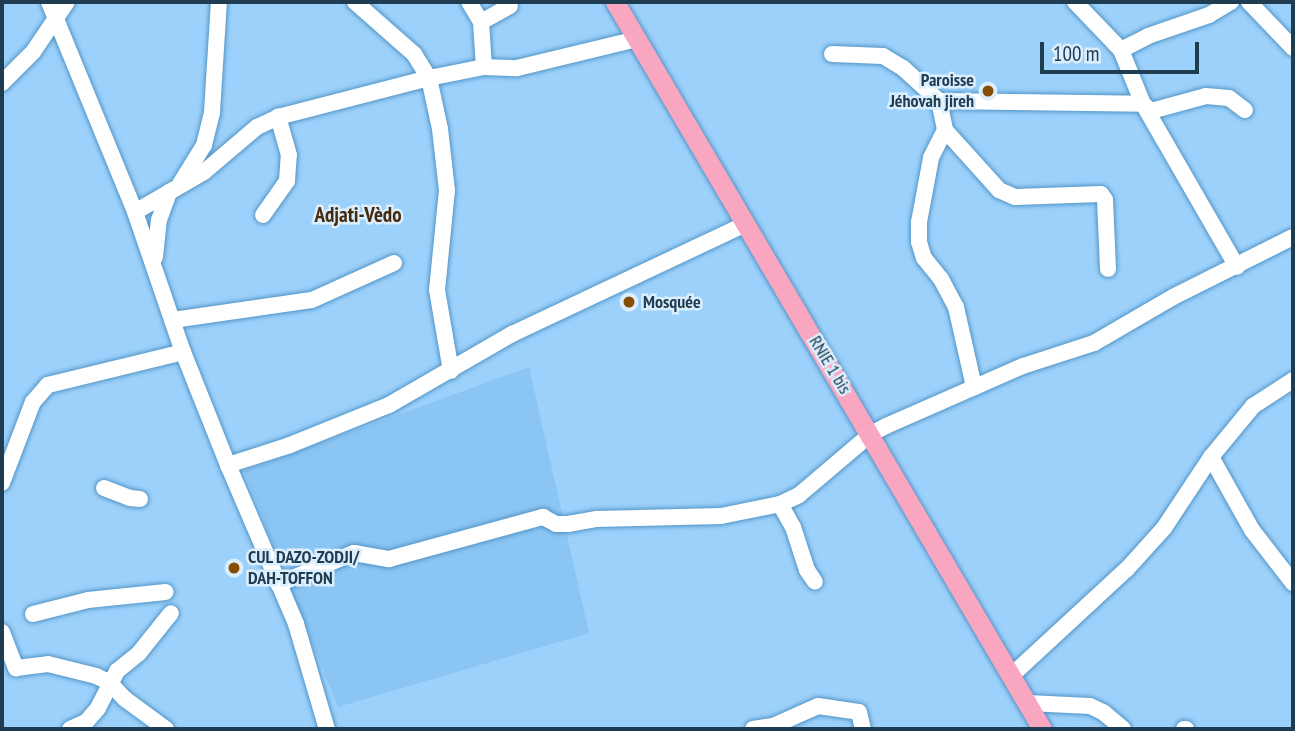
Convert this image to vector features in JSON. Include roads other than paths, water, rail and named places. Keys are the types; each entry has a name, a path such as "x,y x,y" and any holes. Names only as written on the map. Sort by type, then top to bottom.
{"main road":[{"name":"RNIE 1 bis","path":"615,2 1042,729"}],"street":[{"path":"48,2 135,212 183,352 228,465 296,624 327,729"},
{"path":"2,83 33,52 67,2"},
{"path":"158,276 154,249 159,220 174,189 204,145 212,112 219,2"},
{"path":"355,2 414,54 429,78 440,129 447,190 437,290 451,370"},
{"path":"469,2 481,22 484,67"},
{"path":"1074,2 1121,50 1143,104 1237,267"},
{"path":"1121,50 1148,36 1209,15 1231,2"},
{"path":"1249,2 1293,48"},
{"path":"481,22 510,6"},
{"path":"135,212 204,172 257,127 278,117 429,78 484,67 517,68 637,39"},
{"path":"832,54 883,57 903,68 939,101 945,130 999,190 1015,197 1101,194 1105,200 1108,269"},
{"path":"939,101 1143,104 1151,111 1195,99 1218,97 1229,98 1245,110"},
{"path":"263,215 287,181 289,155 278,117"},
{"path":"945,130 931,158 918,233 923,258 941,279 956,307 974,387"},
{"path":"228,465 290,445 388,405 512,334 746,224"},
{"path":"278,584 354,553 389,559 544,517 556,524 568,524 596,519 721,516 780,504 799,495 871,434 1023,366 1094,343 1173,297 1293,237"},
{"path":"173,320 312,300 394,263"},
{"path":"2,483 33,402 48,385 183,352"},
{"path":"1012,675 1127,569 1164,528 1211,457 1253,406 1293,380"},
{"path":"1211,457 1252,530 1293,583"},
{"path":"104,488 140,499"},
{"path":"780,504 793,527 807,570 816,582"},
{"path":"33,614 88,600 166,592"},
{"path":"70,729 86,722 99,708 109,682 167,622 172,613"},
{"path":"2,632 16,668 48,664 109,682 125,699 166,729"},
{"path":"1028,703 1090,706 1104,712 1124,729"},
{"path":"753,729 773,726 818,706 859,712 863,729"}],"place":[{"name":"Paroisse Jéhovah jireh","path":"988,91"},
{"name":"Mosquée","path":"629,302"},
{"name":"CUL DAZO-ZODJI/ DAH-TOFFON","path":"234,568"}],"district":[{"name":"Adjati-Vèdo","path":"358,215"}]}
